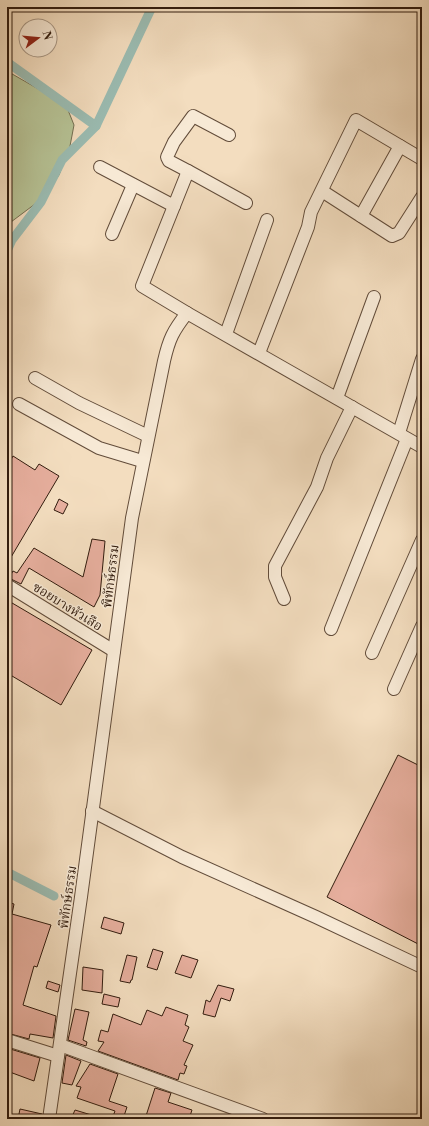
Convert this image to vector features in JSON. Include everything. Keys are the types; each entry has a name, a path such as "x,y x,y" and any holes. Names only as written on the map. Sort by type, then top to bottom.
{"street":[{"path":"230,135 193,116 174,142 167,157 169,161 246,203"},
{"path":"259,353 308,227 311,212 356,120 422,159"},
{"path":"361,216 400,146"},
{"path":"100,167 174,206"},
{"path":"188,172 142,286 422,447"},
{"path":"112,234 134,185"},
{"path":"322,191 388,234 396,235 400,233 422,198"},
{"path":"226,334 267,220"},
{"path":"337,398 374,297"},
{"name":"พิทักษ์ธรรม","path":"49,1119 129,535 142,461 170,337 187,313"},
{"path":"331,629 403,436 422,359"},
{"path":"35,378 79,403 148,436"},
{"path":"19,404 99,448 142,461"},
{"path":"284,599 275,577 275,566 317,488 327,458 352,407"},
{"path":"372,653 422,540"},
{"name":"ซอยบางหัวเสือ","path":"7,585 114,651"},
{"path":"394,689 422,626"},
{"path":"92,811 182,857 316,917 422,967"},
{"path":"7,1040 59,1050 263,1119"}],"green space":[{"path":"7,71 66,105 74,125 70,146 59,175 43,198 7,225"}],"building":[{"path":"13,456 35,470 39,464 59,476 7,564 7,467"},
{"path":"59,499 68,504 63,514 54,510"},
{"path":"92,539 105,541 100,595 94,607 29,568 21,584 9,578 13,571 17,573 34,548 83,577"},
{"path":"7,600 92,650 61,705 7,673"},
{"path":"398,755 422,767 422,946 327,897"},
{"path":"7,902 14,904 12,914 51,925 37,967 34,966 23,1005 56,1016 53,1038 30,1034 29,1039 7,1033"},
{"path":"104,917 124,923 121,934 101,928"},
{"path":"153,949 163,952 157,970 147,967"},
{"path":"127,955 137,957 130,983 120,981"},
{"path":"182,955 198,960 191,978 175,973"},
{"path":"83,967 103,970 102,993 82,990"},
{"path":"48,981 60,985 58,992 46,988"},
{"path":"218,985 234,989 230,1001 221,998 215,1017 203,1014 206,1000 210,1002"},
{"path":"104,994 120,998 118,1007 102,1004"},
{"path":"166,1007 188,1015 185,1025 189,1027 183,1041 193,1045 184,1065 187,1066 184,1074 180,1073 178,1080 98,1051 104,1042 98,1041 101,1030 108,1032 113,1014 141,1025 147,1010 162,1016"},
{"path":"75,1009 89,1012 83,1040 87,1042 86,1046 68,1040"},
{"path":"7,1048 40,1058 34,1081 7,1071"},
{"path":"66,1055 81,1061 72,1085 62,1083"},
{"path":"90,1064 118,1074 109,1101 127,1107 123,1119 112,1119 115,1111 77,1098 81,1087 76,1086"},
{"path":"155,1088 171,1093 168,1102 192,1110 189,1119 145,1119"},
{"path":"20,1109 42,1114 42,1119 18,1119"},
{"path":"75,1110 98,1117 98,1119 71,1119"}],"waterway":[{"path":"7,251 12,240 41,202 62,160 96,126 152,7"},
{"path":"7,62 96,126"},
{"path":"7,872 54,896"}]}
